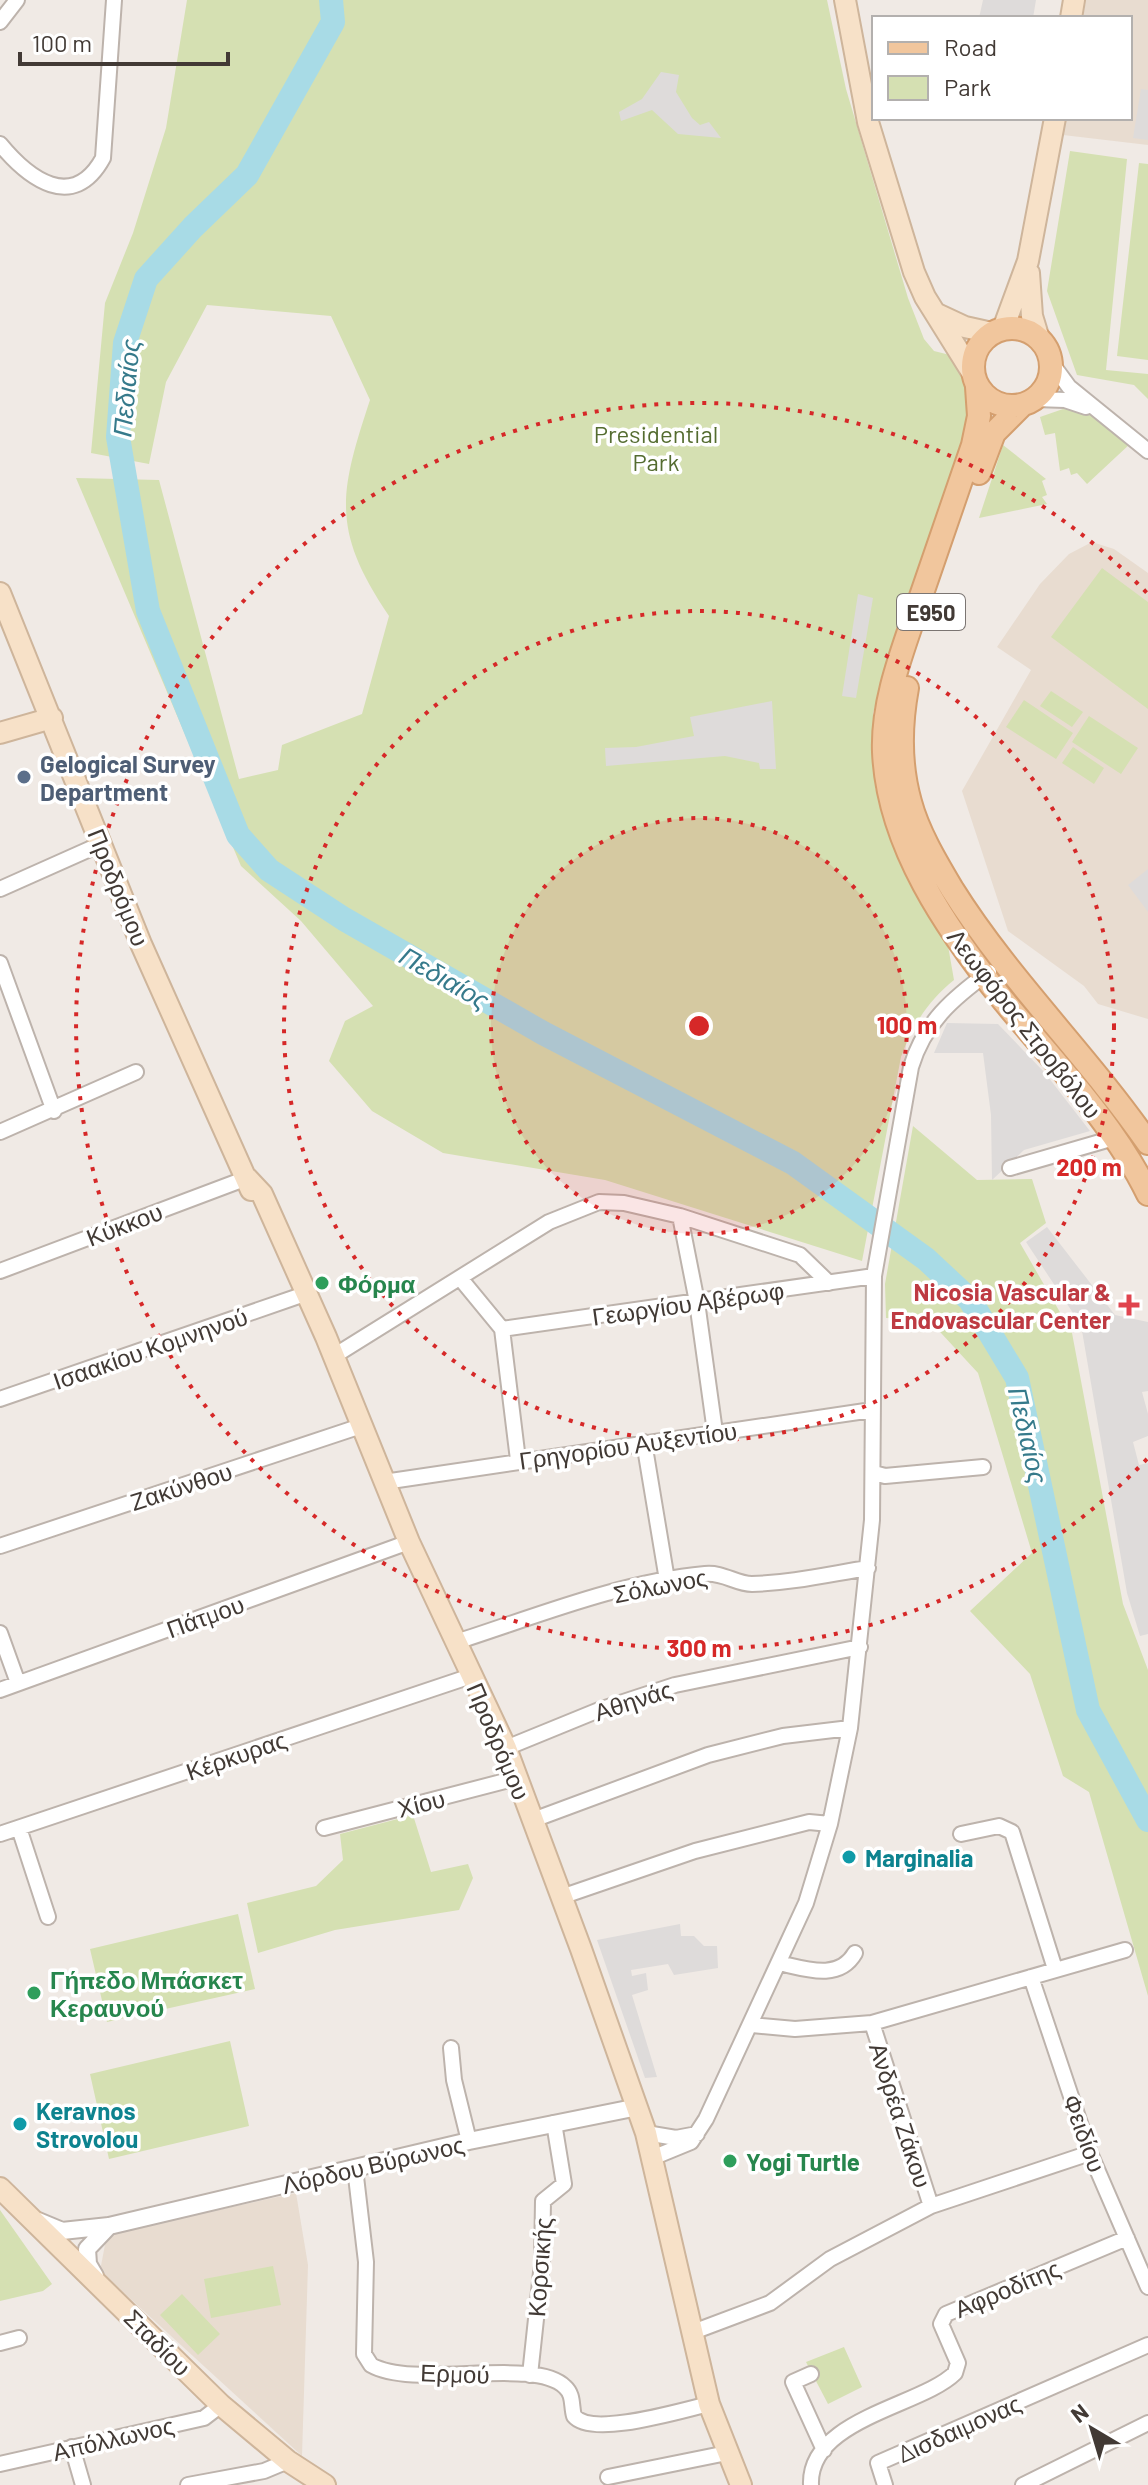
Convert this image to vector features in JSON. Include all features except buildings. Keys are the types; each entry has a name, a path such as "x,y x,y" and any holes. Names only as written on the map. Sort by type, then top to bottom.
{"main road":[{"path":"845,0 868,122 914,272 975,380 993,402 1028,402 1048,382 1050,361 1032,316 1028,261"},
{"path":"975,380 975,353 997,331 1028,261 1055,120"},
{"path":"935,313 965,327 997,331 1018,328 1039,339"},
{"name":"Λεωφόρος Στροβόλου","path":"975,380 979,416 973,445 890,696 884,752 894,809 905,843 949,925 984,976 1114,1138 1148,1194"},
{"name":"Λεωφόρος Στροβόλου","path":"1028,402 1001,423 988,446 908,684 901,743 910,804 923,835 966,912 1002,962 1148,1143"},
{"name":"Προδρόμου","path":"0,593 141,944 318,1343 334,1356"},
{"path":"0,733 52,718"},
{"name":"Προδρόμου","path":"247,1178 262,1194 334,1356 409,1542 506,1748 638,2107 709,2404 741,2485"},
{"name":"Σταδίου","path":"0,2188 221,2405 288,2461 325,2485"}],"street":[{"path":"0,22 17,0"},
{"path":"0,144 37,180 61,187 90,176 103,158 114,0"},
{"path":"1050,361 1069,387 1148,451"},
{"path":"1028,402 1065,400 1104,415"},
{"path":"0,889 101,844"},
{"path":"652,2158 679,2149 697,2134 752,2025 806,1903 830,1824 850,1728 868,1568 874,1473 874,1276 911,1067 925,1032 950,1002 1002,962"},
{"path":"0,963 54,1111"},
{"path":"0,1132 54,1111 136,1072"},
{"path":"1010,1168 1114,1138"},
{"name":"Κύκκου","path":"0,1271 247,1178"},
{"path":"334,1356 549,1222 599,1202 624,1203 680,1216 800,1255 829,1283"},
{"path":"680,1216 697,1302 715,1432"},
{"name":"Γεωργίου Αβέρωφ","path":"502,1329 874,1276"},
{"path":"460,1278 502,1329 518,1460"},
{"name":"Ισαακίου Κομνηνού","path":"0,1399 299,1296"},
{"name":"Γρηγορίου Αυξεντίου","path":"384,1482 872,1410"},
{"name":"Ζακύνθου","path":"0,1546 361,1426"},
{"path":"644,1442 667,1580"},
{"path":"874,1473 885,1476 983,1467"},
{"name":"Πάτμου","path":"0,1690 409,1542"},
{"name":"Σόλωνος","path":"456,1642 595,1597 667,1580 726,1574 747,1584 772,1583 868,1568"},
{"path":"0,1633 18,1683"},
{"name":"Αθηνάς","path":"506,1748 599,1710 675,1685 860,1647"},
{"name":"Κέρκυρας","path":"0,1834 471,1676"},
{"path":"533,1820 708,1755 783,1736 850,1728"},
{"name":"Χίου","path":"324,1828 517,1778"},
{"path":"561,1897 695,1851 809,1822 830,1824"},
{"path":"961,1834 999,1826 1012,1832 1055,1969"},
{"path":"19,1828 48,1917"},
{"path":"752,2025 785,2030 872,2023 1125,1950"},
{"path":"779,1963 817,1971 838,1970 848,1965 855,1953"},
{"name":"Φειδίου","path":"1031,1977 1090,2153 1148,2287"},
{"name":"Ανδρέα Ζάκου","path":"872,2023 931,2206"},
{"path":"451,2048 469,2141"},
{"name":"Λόρδου Βύρωνος","path":"30,2216 62,2231 109,2226 469,2141 638,2107"},
{"name":"Κορσικής","path":"530,2375 542,2263 543,2201 564,2184 554,2123"},
{"path":"646,2133 676,2138 697,2134"},
{"path":"693,2332 770,2303 830,2259 931,2206 1090,2153"},
{"name":"Ερμού","path":"355,2168 366,2262 366,2360 376,2368 439,2375 530,2375 564,2385 572,2397 574,2416 589,2425 653,2418 709,2404"},
{"path":"98,2281 88,2264 87,2249 109,2226"},
{"name":"Αφροδίτης","path":"824,2450 875,2412 955,2373 958,2363 941,2324 946,2314 1127,2238"},
{"path":"0,2343 19,2338"},
{"name":"Δισδαιμονας","path":"885,2485 878,2463 1148,2345"},
{"path":"811,2374 793,2382 824,2450 812,2470 811,2485"},
{"name":"Απόλλωνος","path":"0,2464 204,2418 221,2405"},
{"path":"1023,2485 1148,2423"},
{"path":"72,2447 83,2485"},
{"path":"608,2477 727,2453"},
{"path":"188,2485 264,2471 288,2461"}],"shaded area":[{"path":"983,0 1036,0 1033,16 979,16"},
{"path":"1086,0 1148,0 1148,145 1063,135 1066,120 1132,120 1132,16 1083,16"},
{"path":"661,72 679,75 676,92 692,118 700,125 709,122 721,138 678,134 652,110 621,121 619,112 642,99"},
{"path":"1141,89 1148,90 1148,140 1133,138"},
{"path":"1092,542 1114,549 1148,573 1148,1019 1098,1004 1084,986 1008,931 962,791 1031,670 997,647 1040,584 1069,554"},
{"path":"858,594 873,598 856,698 842,696"},
{"path":"772,701 776,769 760,769 759,763 725,756 606,766 605,748 636,747 694,736 690,717"},
{"path":"1148,869 1148,912 1128,885"},
{"path":"947,1023 998,1024 1045,1073 1090,1131 1024,1150 992,1180 991,1115 983,1053 934,1053"},
{"path":"1047,1227 1115,1315 1148,1322 1148,1391 1142,1392 1148,1414 1148,1436 1133,1442 1139,1465 1148,1463 1148,1634 1140,1636 1127,1593 1081,1325 1026,1242"},
{"path":"680,1924 681,1936 694,1936 704,1946 717,1946 718,1968 674,1975 668,1964 631,1970 632,1976 646,1973 648,1990 632,1995 657,2077 645,2078 597,1940"},
{"path":"296,2193 308,2265 302,2456 100,2271 107,2234"}],"green space":[{"name":"Presidential Park","path":"187,0 827,0 846,89 908,298 924,339 934,351 950,355 961,372 972,412 944,503 898,623 873,713 875,787 891,835 947,940 954,980 922,1015 901,1057 862,1261 605,1180 443,1153 372,1111 329,1061 345,1021 373,1006 301,921 241,866 76,478 159,480 239,779 278,770 282,745 362,714 389,616 370,586 349,535 347,487 370,400 331,316 207,305 166,382 149,464 91,453 105,303 133,233 166,128"},
{"path":"1070,151 1127,159 1106,370 1148,374 1148,399 1134,385 1077,375 1047,291"},
{"path":"1139,163 1148,164 1148,360 1117,356"},
{"path":"1063,409 1083,412 1100,420 1131,443 1087,484 1077,473 1071,475 1069,468 1060,471 1055,433 1045,435 1040,417"},
{"path":"1003,445 1046,479 1042,481 1047,495 1042,497 1047,504 979,518"},
{"path":"1102,568 1148,602 1148,709 1051,637"},
{"path":"1051,691 1083,712 1072,727 1040,706"},
{"path":"1024,700 1073,733 1056,759 1006,727"},
{"path":"1089,716 1138,748 1121,774 1072,742"},
{"path":"1073,747 1104,768 1094,784 1062,763"},
{"path":"913,1126 977,1180 1032,1179 1046,1223 1020,1243 1072,1333 1123,1604 1148,1670 1148,1996 1089,1792 1063,1776 1030,1674 970,1611 1032,1553 978,1373 929,1320 886,1318 885,1284"},
{"path":"413,1815 431,1872 468,1864 473,1878 459,1910 335,1930 258,1953 247,1903 316,1886 343,1860 340,1834"},
{"path":"238,1914 255,1989 107,2022 90,1949"},
{"path":"230,2041 249,2126 109,2159 90,2074"},
{"path":"0,2210 52,2284 43,2291 0,2301"},
{"path":"273,2266 281,2305 211,2318 204,2279"},
{"path":"182,2294 220,2334 198,2355 160,2315"},
{"path":"844,2347 862,2387 828,2404 806,2362"}],"waterway":[{"name":"Πεδιαίος","path":"331,0 333,22 247,175 193,227 146,279 125,343 118,437 148,611 238,835 269,870 344,919 543,1033 793,1163 926,1259 970,1300 1017,1378 1088,1710 1148,1820"}],"place":[{"name":"Gelogical Survey Department","path":"24,777"},
{"name":"Φόρμα","path":"322,1283"},
{"name":"Nicosia Vascular & Endovascular Center","path":"1129,1305"},
{"name":"Marginalia","path":"849,1857"},
{"name":"Γήπεδο Μπάσκετ Κεραυνού","path":"34,1993"},
{"name":"Keravnos Strovolou","path":"20,2124"},
{"name":"Yogi Turtle","path":"730,2161"}]}
